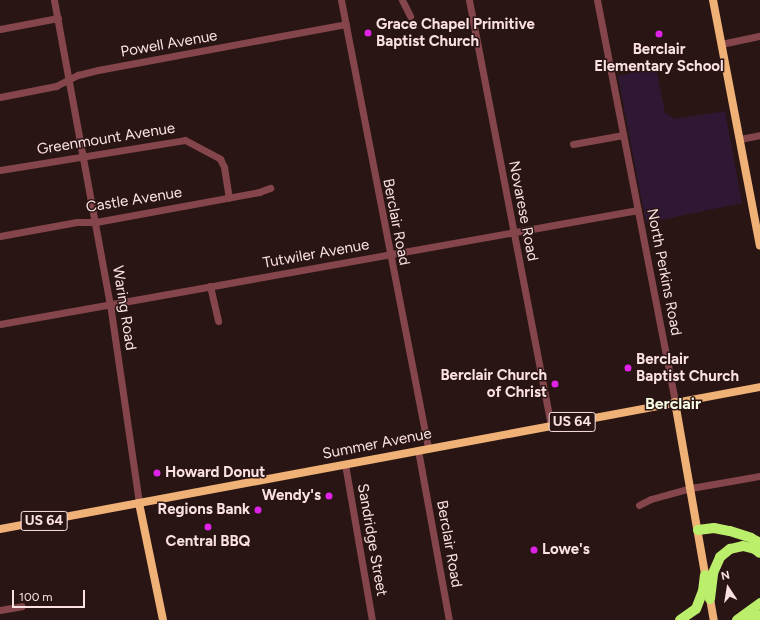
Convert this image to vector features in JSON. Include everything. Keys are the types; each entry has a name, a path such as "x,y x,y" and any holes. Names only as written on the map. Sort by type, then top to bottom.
{"highway":[{"path":"698,530 714,528 730,531 751,538 760,543"},
{"path":"710,599 713,573 720,558 730,550 743,546 755,549 760,553"},
{"path":"680,620 696,609 703,591 705,575"},
{"path":"737,620 760,603"},
{"path":"748,620 760,615"}],"main road":[{"path":"713,0 759,234 760,246"},
{"name":"Summer Avenue","path":"0,529 760,387"},
{"name":"North Perkins Road","path":"675,402 713,619"},
{"name":"Waring Road","path":"139,502 163,620"}],"street":[{"name":"Waring Road","path":"54,0 70,80 110,304 139,502"},
{"name":"Berclair Road","path":"342,0 389,254 428,448"},
{"path":"402,0 410,16"},
{"name":"Novarese Road","path":"470,0 551,426"},
{"name":"North Perkins Road","path":"597,0 675,402"},
{"path":"0,29 58,18"},
{"name":"Powell Avenue","path":"0,97 56,86 82,73 346,24"},
{"path":"721,44 760,36"},
{"path":"572,144 623,135"},
{"path":"740,139 760,135"},
{"name":"Greenmount Avenue","path":"0,170 83,155 100,154 185,140 220,159 224,167 230,198"},
{"name":"Castle Avenue","path":"0,236 77,222 96,222 230,198 263,191 270,188"},
{"name":"Tutwiler Avenue","path":"0,324 638,210"},
{"path":"210,286 218,321"},
{"name":"Berclair Road","path":"418,450 449,620"},
{"name":"Sandridge Street","path":"345,464 372,620"},
{"path":"638,505 651,499 691,488 760,476"},
{"path":"0,610 22,606"}],"shaded area":[{"path":"656,68 665,113 675,119 725,111 742,203 646,223 618,76"}],"place":[{"name":"Grace Chapel Primitive Baptist Church","path":"368,33"},
{"name":"Berclair Elementary School","path":"659,34"},
{"name":"Berclair Baptist Church","path":"628,368"},
{"name":"Berclair Church of Christ","path":"555,384"},
{"name":"Howard Donut","path":"157,473"},
{"name":"Wendy's","path":"329,496"},
{"name":"Regions Bank","path":"258,510"},
{"name":"Central BBQ","path":"208,527"},
{"name":"Lowe's","path":"534,550"}],"district":[{"name":"Berclair","path":"673,404"}]}
